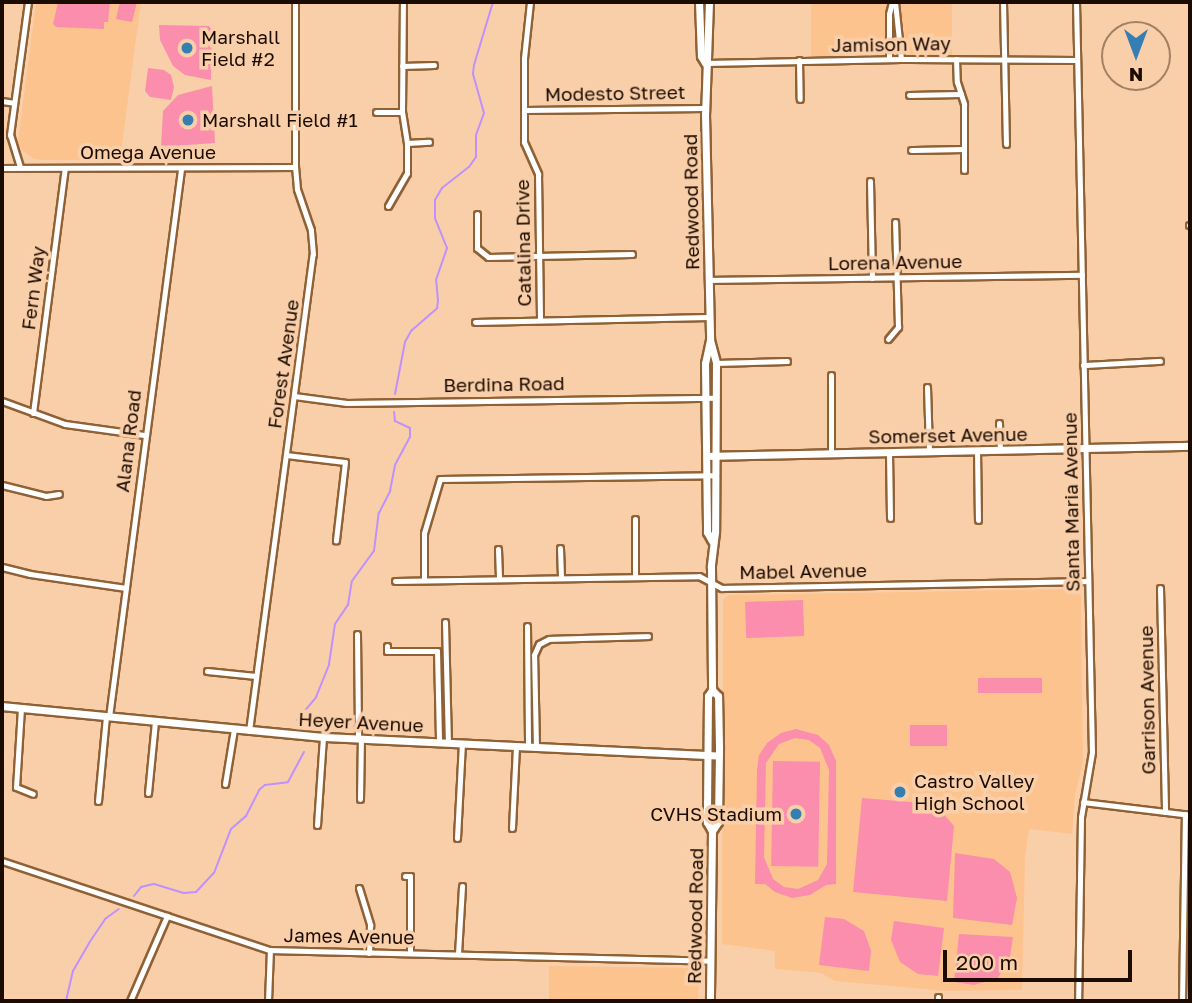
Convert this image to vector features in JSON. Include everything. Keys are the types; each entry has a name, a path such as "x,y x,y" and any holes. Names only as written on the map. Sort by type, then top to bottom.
{"main road":[{"name":"Redwood Road","path":"699,2 701,56 705,63"},
{"name":"Redwood Road","path":"709,2 705,63 708,280 710,340 716,363 707,532 712,541 712,690 708,696 707,822 712,831 710,1001"},
{"name":"Redwood Road","path":"710,340 705,353 711,456"},
{"name":"Somerset Avenue","path":"711,456 1190,446"},
{"name":"Redwood Road","path":"712,690 718,696 719,756 718,822 712,831"},
{"name":"Heyer Avenue","path":"2,706 324,737 719,756"}],"street":[{"path":"20,167 10,139 28,2"},
{"name":"Forest Avenue","path":"249,730 313,254 311,230 297,189 295,167 295,2"},
{"path":"388,206 407,173 407,144 402,112 403,2"},
{"name":"Catalina Drive","path":"530,2 524,58 524,110 526,150 538,174 540,320"},
{"path":"894,2 901,59"},
{"path":"889,59 889,14 894,2"},
{"path":"1003,2 1006,144"},
{"name":"Santa Maria Avenue","path":"1076,2 1092,752 1083,802 1078,1001"},
{"path":"956,58 961,94 964,170"},
{"name":"Jamison Way","path":"705,63 956,58 1004,61 1077,60"},
{"path":"799,60 800,99"},
{"path":"402,66 434,65"},
{"path":"909,95 961,94"},
{"path":"2,101 14,103"},
{"name":"Modesto Street","path":"524,110 705,108"},
{"path":"376,112 402,112"},
{"path":"407,144 429,142"},
{"path":"911,150 964,149"},
{"name":"Omega Avenue","path":"2,168 295,167"},
{"name":"Fern Way","path":"33,413 65,168"},
{"name":"Alana Road","path":"98,801 181,169"},
{"path":"870,181 872,278"},
{"path":"477,214 477,248 481,254 488,257 632,254"},
{"path":"888,339 898,327 895,222"},
{"name":"Lorena Avenue","path":"708,280 1082,275"},
{"path":"475,321 709,317"},
{"path":"716,363 787,361"},
{"path":"1083,365 1160,361"},
{"path":"831,375 831,453"},
{"path":"928,387 929,452"},
{"name":"Berdina Road","path":"294,396 347,402 715,398"},
{"path":"2,401 80,427 144,435"},
{"path":"999,423 1000,449"},
{"path":"977,450 978,520"},
{"path":"889,453 890,518"},
{"path":"286,455 345,462 337,540"},
{"path":"424,579 424,533 440,479 711,475"},
{"path":"2,485 46,496 59,494"},
{"path":"635,519 635,577"},
{"path":"560,548 561,578"},
{"path":"498,549 499,579"},
{"path":"2,567 30,575 126,588"},
{"name":"Mabel Avenue","path":"395,581 699,576 711,583 733,587 1088,582"},
{"name":"Garrison Avenue","path":"1160,588 1165,812"},
{"path":"444,622 444,742"},
{"path":"527,626 532,747"},
{"path":"357,634 360,799"},
{"path":"518,635 527,634"},
{"path":"532,747 534,655 539,644 549,639 648,636"},
{"path":"387,646 387,651 438,651 444,742"},
{"path":"207,671 256,676"},
{"path":"21,708 16,787 33,794"},
{"path":"148,793 155,722"},
{"path":"225,784 234,729"},
{"path":"317,825 324,737"},
{"path":"457,838 462,744"},
{"path":"513,828 516,746"},
{"path":"1083,802 1187,815 1182,1001"},
{"path":"504,812 523,811"},
{"name":"James Avenue","path":"2,861 270,950 710,961"},
{"path":"405,876 410,876 410,953"},
{"path":"458,954 462,886"},
{"path":"359,888 369,921 369,953"},
{"path":"130,1001 167,916"},
{"path":"268,1001 270,950"}],"shaded area":[{"path":"36,2 141,2 120,160 34,159 21,149 18,141"},
{"path":"58,2 110,2 108,22 104,22 104,29 56,27 53,24"},
{"path":"120,2 137,2 132,22 116,19"},
{"path":"811,2 952,2 952,56 811,56"},
{"name":"Marshall Field #2","path":"159,25 209,26 212,30 211,80 185,75 173,66 160,40"},
{"path":"148,68 164,70 171,75 174,87 171,100 150,97 145,91"},
{"name":"Marshall Field #1","path":"212,86 215,143 161,147 163,111 178,95"},
{"name":"Castro Valley High School","path":"1072,589 1081,595 1083,762 1075,796 1072,834 1029,829 1025,858 1022,990 945,991 835,981 821,973 775,969 775,951 722,944 723,600 728,595"},
{"path":"803,600 804,636 746,638 745,602"},
{"path":"978,678 1042,678 1042,693 978,693"},
{"path":"910,725 947,725 947,746 910,746"},
{"path":"796,729 818,735 829,745 836,761 836,884 826,885 810,895 792,898 775,892 765,884 755,884 759,755 767,743 781,733","holes":["795,738 809,740 820,748 829,770 827,864 818,880 798,889 784,887 773,879 764,857 766,763 779,744"]},
{"name":"CVHS Stadium","path":"773,761 820,762 818,867 771,866"},
{"path":"862,798 935,804 954,826 947,901 853,892"},
{"path":"955,853 994,859 1010,872 1017,898 1012,925 953,918"},
{"path":"825,917 844,919 864,931 871,951 869,971 819,965"},
{"path":"894,921 944,928 938,976 918,974 900,962 891,940"},
{"path":"959,934 1013,937 1010,956 998,978 974,985 954,982"},
{"path":"549,966 694,968 699,974 698,1001 549,1001"}],"waterway":[{"path":"395,394 405,342 411,331 437,308 436,280 447,248 435,218 435,200 442,188 469,167 476,157 476,135 484,113 473,74 493,2"},
{"path":"297,720 316,697 329,664 335,624 348,605 352,581 374,551 379,513 390,491 395,465 410,437 410,428 395,421 394,412"},
{"path":"134,896 141,887 154,884 184,893 196,892 214,873 231,829 246,816 259,790 265,785 288,782 304,752"},
{"path":"66,1001 73,971 89,943 105,919 119,909"}],"place":[{"name":"Marshall Field #2","path":"187,48"},
{"name":"Marshall Field #1","path":"188,120"},
{"name":"Castro Valley High School","path":"900,792"},
{"name":"CVHS Stadium","path":"796,814"}]}
